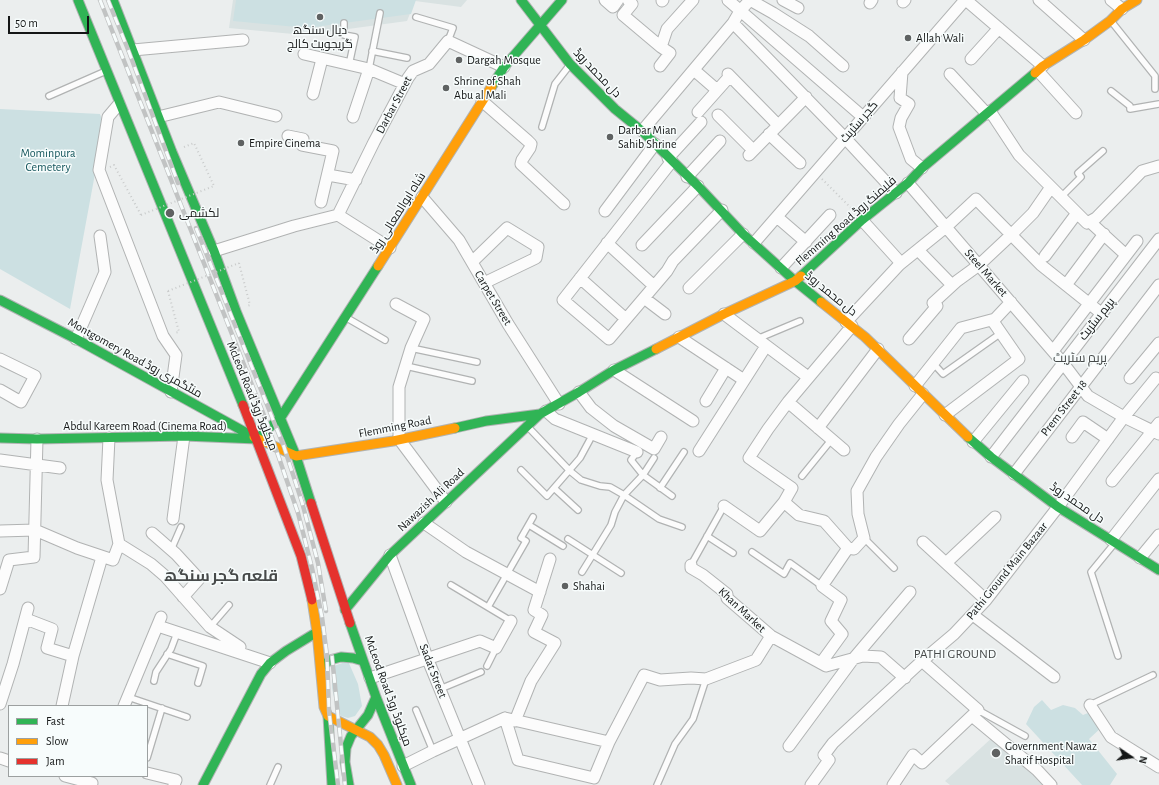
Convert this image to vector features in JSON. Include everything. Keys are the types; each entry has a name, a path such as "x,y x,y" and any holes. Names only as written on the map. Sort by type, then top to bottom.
{"street":[{"name":"McLeod Road میکلوڈ روڈ","path":"78,0 119,104 257,439 301,556 312,600 317,632 324,707 328,716 332,785"},
{"name":"McLeod Road میکلوڈ روڈ","path":"113,0 158,117 214,251 236,311 296,456 345,610 376,697 411,785"},
{"name":"دل محمد روڈ","path":"521,0 570,64 615,109 642,131 722,210 743,234 795,281 849,324 878,350 973,442 1058,507 1159,570"},
{"name":"شاہ ابوالمعالی روڈ","path":"281,418 346,318 504,67 562,0"},
{"path":"605,0 613,7 618,0"},
{"path":"628,0 632,4 624,15 670,53 660,66"},
{"path":"661,47 667,29 693,0"},
{"path":"728,0 863,117"},
{"path":"642,131 733,23 740,11 750,0 809,36 843,66"},
{"path":"783,0 798,8"},
{"path":"965,0 998,28 1040,68 1076,113"},
{"name":"گجر سٹریٹ","path":"754,244 965,0"},
{"path":"1039,0 1084,40"},
{"path":"1111,0 1122,9"},
{"name":"Flemming Road فلیمنگ روڈ","path":"543,412 559,404 614,370 724,314 795,281 862,220 908,183 922,168 989,113 1040,68 1084,40 1122,9 1137,0"},
{"path":"733,23 896,192"},
{"path":"971,59 998,28"},
{"path":"133,50 243,40"},
{"path":"448,42 504,67"},
{"name":"Darbar Street","path":"338,215 404,84 413,71 429,64 448,42"},
{"path":"304,54 369,69 404,84"},
{"path":"313,94 322,59"},
{"path":"353,117 369,69"},
{"path":"694,70 717,90"},
{"path":"902,72 900,98 909,104 901,118 899,127 911,159 922,168"},
{"path":"950,74 989,113 1019,155 1088,224 1096,218 1142,171 1159,166"},
{"path":"722,210 673,261 667,271 608,339 562,300 670,160 717,90 729,75 778,125"},
{"path":"718,115 751,153 806,97"},
{"path":"158,117 219,102 276,116"},
{"path":"482,102 531,144 521,164 564,204"},
{"path":"119,104 108,118 100,170 163,336 176,355 171,392"},
{"path":"769,134 800,164"},
{"path":"288,136 303,139 302,145 333,151 321,202"},
{"path":"687,177 720,141"},
{"path":"605,211 654,144"},
{"path":"328,175 356,180"},
{"name":"Steel Market","path":"908,183 1064,363 1088,396 1124,417 1157,429"},
{"path":"642,245 698,186"},
{"path":"909,339 937,306 933,303 952,285 979,265 1011,235 1033,213 1051,187"},
{"name":"Carpet Street","path":"422,197 459,240 559,404"},
{"path":"724,506 760,531 784,502 792,488 749,458 788,402 849,324 901,263 946,227 976,199 1041,264 1101,313"},
{"path":"1045,256 1077,213"},
{"path":"214,251 294,226 338,215 390,248"},
{"path":"781,268 830,215"},
{"path":"776,217 806,242"},
{"path":"862,220 901,263"},
{"path":"1090,222 1126,254"},
{"path":"472,262 507,228 538,247 536,258 484,283"},
{"path":"689,288 743,234"},
{"path":"1066,285 1104,234"},
{"path":"76,339 105,272 100,236"},
{"name":"پریم سٹریٹ","path":"991,456 1159,239"},
{"path":"1053,351 1088,303 1137,241"},
{"path":"607,243 654,286"},
{"path":"918,250 952,285"},
{"path":"580,278 626,319"},
{"name":"Prem Street 18","path":"1014,474 1159,285"},
{"path":"644,298 665,314"},
{"name":"Montgomery Road منٹگمری روڈ","path":"0,300 76,339 257,439"},
{"path":"784,502 800,515 824,521 848,548 854,549 864,538 858,514 857,491 876,457 899,424 933,363 961,328 995,319 1011,302"},
{"path":"396,304 424,319 411,348 399,387 399,439 446,502"},
{"path":"724,314 808,377"},
{"path":"945,415 1019,359 992,320"},
{"path":"679,337 744,380"},
{"path":"1130,378 1159,343"},
{"path":"699,450 766,346"},
{"path":"818,428 878,350"},
{"path":"0,359 34,376 21,402 0,390"},
{"path":"706,401 726,368"},
{"path":"614,370 693,421"},
{"name":"Pathi Ground Main Bazaar","path":"811,785 829,760 824,755 833,743 922,661 954,634 986,600 1058,507 1124,417 1156,378"},
{"path":"973,442 1023,381"},
{"path":"579,392 591,408 614,426 654,449 661,437"},
{"path":"788,402 844,450"},
{"path":"543,412 555,419 636,452"},
{"name":"Flemming Road","path":"296,456 399,439 486,421 543,412"},
{"name":"Nawazish Ali Road","path":"345,610 390,556 543,412"},
{"path":"281,418 257,439 296,456"},
{"path":"1072,437 1083,422 1108,439"},
{"path":"1112,481 1157,429"},
{"path":"177,523 184,436"},
{"name":"Abdul Kareem Road (Cinema Road)","path":"0,438 36,439 184,436 257,439"},
{"path":"0,531 35,530 77,548 113,560 119,544 107,480 109,438"},
{"path":"0,589 9,560 34,557 36,439"},
{"path":"0,460 60,468"},
{"path":"1113,541 1159,479"},
{"path":"946,563 996,517"},
{"path":"424,523 466,552 540,592"},
{"path":"152,533 199,579 183,597"},
{"path":"1140,558 1159,535"},
{"path":"923,542 986,600"},
{"path":"119,544 151,564 166,576 210,627 240,647 237,652"},
{"path":"848,548 822,586 841,600 832,621 842,634 821,663 826,666 863,656 881,658 905,678"},
{"name":"Sadat Street","path":"390,556 428,660 479,785"},
{"path":"62,705 73,656 102,557"},
{"path":"550,559 534,610 542,615 534,632 555,643 531,681 510,719 518,760 594,778 609,742 644,675 660,680 691,678 706,680 756,660 771,636"},
{"name":"Khan Market","path":"692,565 691,568 728,594 727,598 771,636 821,663"},
{"path":"789,746 854,658 910,592"},
{"path":"0,704 27,613 52,629 47,648 73,656"},
{"path":"973,615 1054,677"},
{"path":"126,701 159,621 177,632 270,663"},
{"path":"370,678 428,660 480,641 496,648 511,621"},
{"path":"202,785 253,688 270,663 286,651 317,632"},
{"path":"321,667 330,660 342,657 364,661"},
{"path":"922,661 1051,785"},
{"path":"349,785 345,762 346,748 351,736 368,715 376,697"},
{"path":"1090,705 1111,738 1159,767"},
{"path":"893,785 913,755 922,763 975,713"},
{"path":"328,716 340,724 370,737 378,745 388,763 397,785"},
{"path":"403,766 460,739 510,719 609,742"},
{"path":"148,773 176,780 174,785"},
{"path":"71,777 93,781"}],"lane":[{"path":"369,69 380,14"},
{"path":"416,16 453,28 448,42"},
{"path":"1110,20 1155,76 1155,89"},
{"path":"344,23 344,35 355,37 350,65"},
{"path":"372,51 407,58"},
{"path":"542,127 555,84 570,64"},
{"path":"49,96 106,71"},
{"path":"1110,91 1130,106 1130,109 1159,104"},
{"path":"1061,197 1081,177 1078,173 1103,151"},
{"path":"346,318 385,340"},
{"path":"757,339 800,321"},
{"path":"933,363 943,374 1001,333"},
{"path":"411,348 477,362"},
{"path":"406,366 472,381"},
{"path":"527,426 581,480 600,486 610,487 659,519 682,527"},
{"path":"521,470 547,496 580,458 593,434"},
{"path":"802,476 832,439"},
{"path":"636,452 631,460 643,475 672,496"},
{"path":"660,488 684,452"},
{"path":"582,572 611,525 615,512 624,495 643,475 654,458"},
{"path":"554,488 578,510"},
{"path":"692,565 724,506"},
{"path":"488,607 526,541 521,538 534,517"},
{"path":"171,550 177,523"},
{"path":"529,525 563,546"},
{"path":"707,536 733,553"},
{"path":"864,538 894,568"},
{"path":"568,539 594,554 620,573"},
{"path":"1113,541 1091,572 1118,656"},
{"path":"752,552 784,574 790,563 822,586"},
{"path":"451,585 511,621"},
{"path":"210,627 230,605"},
{"path":"154,680 156,672 167,654 177,632"},
{"path":"487,666 496,648"},
{"path":"167,654 204,666 198,683"},
{"path":"440,689 481,672"},
{"path":"1090,705 1153,675"},
{"path":"657,785 675,744 693,719 706,680"},
{"path":"126,701 147,705"},
{"path":"148,705 162,708 187,717"},
{"path":"148,755 162,708"},
{"path":"416,710 433,751"},
{"path":"975,713 1025,736"},
{"path":"270,785 278,767"}],"path":[{"path":"114,165 141,215 214,186 194,143"},
{"path":"816,172 862,220"},
{"path":"179,332 168,291 239,263 250,305"}],"shaded area":[{"name":"دیال سنگھ گریجویٹ کالج","path":"233,0 467,0 461,7 415,1 407,21 304,35 229,28"},
{"name":"Government Nawaz Sharif Hospital","path":"995,735 1051,785 950,785 945,781"}],"green space":[{"name":"دیال سنگھ گریجویٹ کالج","path":"236,0 416,0 411,14 307,28 233,21"},
{"name":"Mominpura Cemetery","path":"0,109 100,114 104,125 70,309 0,269"},
{"path":"348,661 358,684 362,706 355,716 348,718 341,716 336,706 332,688 332,676 334,666"},
{"path":"1042,700 1051,710 1063,705 1075,708 1083,715 1093,711 1103,726 1089,739 1117,774 1110,785 1082,785 1026,724 1034,707"}],"railway":[{"path":"100,0 267,423 298,513 312,568 322,617 327,656 329,711 338,785"},
{"path":"108,0 178,183"},
{"path":"196,228 284,447 302,502 318,563 326,611"},
{"path":"332,656 345,785"}],"traffic: fast":[{"path":"78,0 243,405"},
{"path":"113,0 172,152 214,251 236,311 296,456 311,503"},
{"path":"521,0 570,64 615,109 642,131 698,186 743,234 795,281 821,302"},
{"path":"492,86 504,67 562,0"},
{"path":"801,276 862,220 908,183 922,168 1035,73"},
{"path":"0,438 37,439 184,436 257,439 281,417 378,266"},
{"path":"0,300 76,339 254,437"},
{"path":"345,610 390,555 540,414 614,370 656,349"},
{"path":"455,428 486,421 540,414"},
{"path":"968,437 991,457 1058,507 1159,570"},
{"path":"350,623 376,697 411,785"},
{"path":"203,785 261,674 270,663 286,651 317,632"},
{"path":"321,667 330,660 341,657 363,661"},
{"path":"349,785 345,762 346,748 351,736 368,715 376,697"},
{"path":"328,716 332,785"}],"traffic: slow":[{"path":"1035,73 1043,66 1084,40 1110,21 1122,9 1137,0"},
{"path":"378,266 492,86"},
{"path":"656,349 724,314 795,281 801,276"},
{"path":"821,302 865,337 968,437"},
{"path":"254,437 296,456 393,441 455,428"},
{"path":"312,600 317,632 324,707 328,716 370,737 378,745 384,755 397,785"}],"traffic: jam":[{"path":"243,405 301,556 312,600"},
{"path":"311,503 350,623"}],"place":[{"name":"دیال سنگھ گریجویٹ کالج","path":"320,17"},
{"name":"Allah Wali","path":"908,38"},
{"name":"Dargah Mosque","path":"459,60"},
{"name":"Shrine of Shah Abu al Mali","path":"446,88"},
{"name":"Darbar Mian Sahib Shrine","path":"610,137"},
{"name":"Empire Cinema","path":"241,143"},
{"name":"لکشمی","path":"170,213"},
{"name":"Shahai","path":"565,586"},
{"name":"Government Nawaz Sharif Hospital","path":"996,753"}],"district":[{"name":"پریم سٹریٹ","path":"1080,358"},
{"name":"قلعہ گجر سنگھ","path":"221,576"},
{"name":"PATHI GROUND","path":"955,654"}]}
